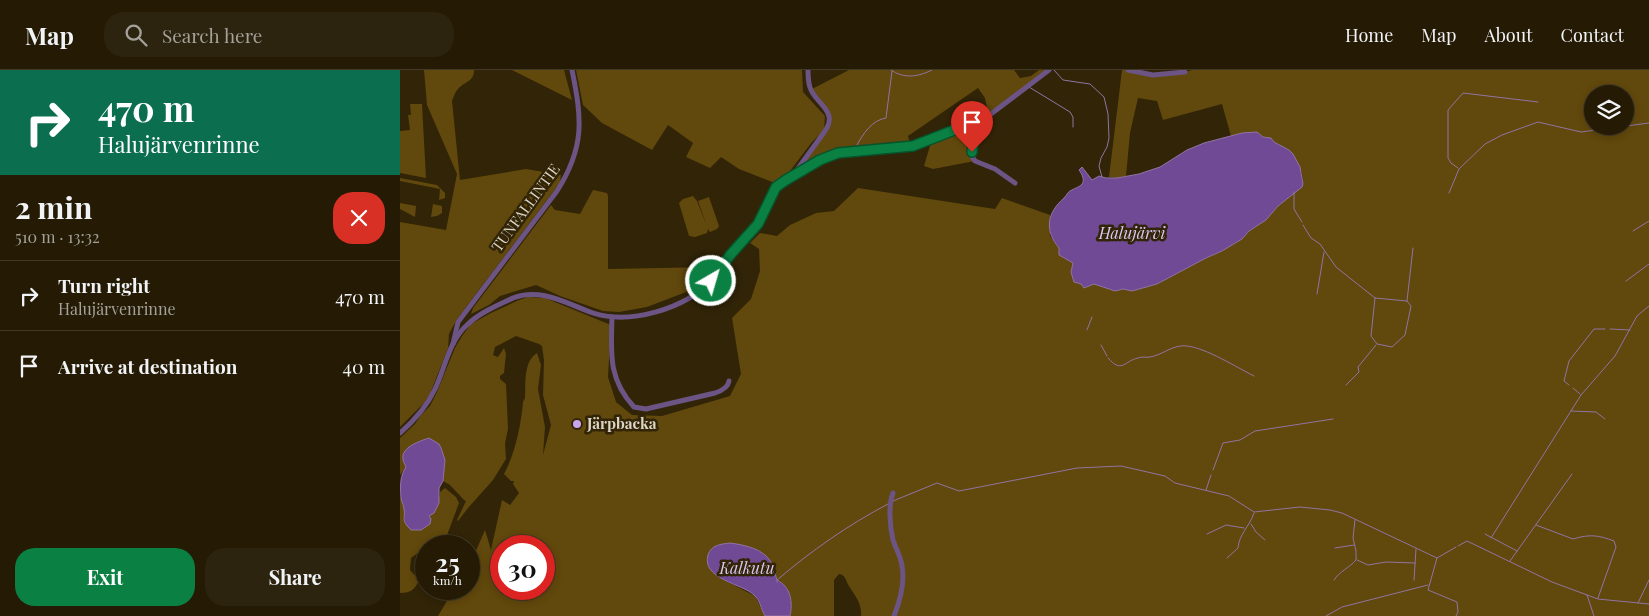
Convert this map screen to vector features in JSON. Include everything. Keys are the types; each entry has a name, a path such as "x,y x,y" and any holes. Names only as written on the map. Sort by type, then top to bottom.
{"street":[{"name":"TUNFALLINTIE","path":"452,347 458,322 568,175 580,128 578,98 572,70"},
{"path":"792,176 829,126 829,114 810,90 808,70"},
{"path":"400,433 426,406 460,333 467,325 488,311 522,296 540,295 612,317 635,317 681,302 700,291 711,281 731,254 758,224 776,187 792,176 820,160 838,153 913,146 975,122 987,116 1049,70"},
{"path":"1128,70 1153,75 1186,72"},
{"path":"975,122 972,158 975,162 1001,173 1016,183"},
{"path":"612,317 611,362 614,375 622,392 634,407 646,409 715,393 723,390 729,384 729,381"},
{"path":"893,493 891,498 891,520 893,539 902,563 903,572 894,616"}],"shaded area":[{"path":"424,70 474,70 471,79 457,90 452,101 460,180 526,169 561,175 560,182 556,188 457,319 449,334 448,348 430,394 424,403 400,427 400,222 446,230 457,174 427,105"},
{"path":"512,70 564,70 572,100"},
{"path":"576,70 802,70 803,92 825,116 824,130 812,142 787,175 775,183 739,169 721,157 710,168 686,157 693,143 668,125 652,150 602,123 583,105"},
{"path":"849,70 1014,70 1020,78 1031,76 1039,70 1045,70 1036,79 988,114 985,98 978,88 908,136 910,143 878,145 877,149 838,153 792,176 830,119 810,90"},
{"path":"1122,70 1136,70 1146,74 1192,70 1649,70 1649,616 861,616 858,600 844,577 839,574 834,580 834,616 790,616 790,596 782,583 777,580 768,558 747,546 718,577 755,596 765,616 438,616 447,600 480,600 480,542 485,530 490,547 490,600 555,600 555,535 494,535 502,500 510,505 519,493 513,484 514,481 511,481 504,474 519,430 525,398 527,367 537,353 541,365 538,389 545,427 543,455 551,425 543,395 544,360 542,346 516,336 495,347 493,355 498,357 504,348 506,354 504,373 500,376 500,379 506,384 508,429 505,443 506,459 493,480 458,521 466,501 450,485 443,481 445,460 426,439 408,448 403,459 406,467 400,475 400,438 430,406 455,348 471,324 528,297 545,298 611,325 608,377 616,402 632,415 662,416 730,396 741,374 732,318 751,299 760,271 759,249 750,243 760,233 777,236 790,225 816,213 834,211 858,188 995,209 1002,198 1050,215 1050,236 1059,248 1063,258 1074,263 1073,275 1079,283 1087,287 1094,284 1115,291 1123,289 1132,291 1157,284 1242,239 1249,231 1266,220 1278,206 1303,184 1302,173 1289,150 1274,142 1271,138 1263,137 1254,132 1231,136 1222,104 1163,120 1157,101 1138,98 1130,133 1126,176 1109,177"},
{"path":"410,104 422,104 426,178 400,173 400,131 410,130 408,115 411,115"},
{"path":"975,122 972,152 975,161 933,169 924,166 932,139"},
{"path":"400,178 437,185 445,193 445,198 439,200 440,189 400,181"},
{"path":"593,190 607,193 608,196 608,269 712,267 694,289 647,307 619,312 603,311 560,296 536,285 500,296 489,305 471,314 473,308 551,205 555,210 580,214"},
{"path":"693,196 697,201 707,226 698,201 709,197 719,226 717,229 710,232 708,229 707,233 695,237 689,236 679,203 683,199"},
{"path":"400,203 416,206 415,217 400,209"},
{"path":"433,204 442,206 442,213 431,217"},
{"path":"445,488 456,497 459,503 447,535 415,535 415,555 411,558 410,570 415,576 415,587 407,592 400,593 400,495 411,530 421,530 440,492"}],"water":[{"name":"Halujärvi","path":"1257,132 1263,137 1271,138 1293,154 1300,167 1303,184 1302,187 1278,206 1266,220 1249,231 1242,239 1222,251 1157,284 1132,291 1123,289 1115,291 1094,284 1084,288 1081,284 1074,282 1071,272 1073,263 1059,255 1059,248 1051,235 1050,222 1051,216 1058,204 1069,191 1082,184 1083,179 1079,170 1082,167 1092,180 1099,176 1117,178 1139,174 1160,167 1187,150 1204,143 1242,133"},
{"path":"429,438 439,444 445,460 443,481 439,488 439,503 434,513 429,516 431,519 430,524 421,530 411,530 404,521 404,507 401,498 401,481 406,467 403,455 412,445"},
{"name":"Kalkutu","path":"730,543 760,551 769,559 777,580 782,583 790,595 790,616 765,616 754,595 724,580 711,570 708,563 708,555 711,549"}],"waterway":[{"path":"891,70 906,76 922,74 932,70"},
{"path":"1054,70 1063,80 1090,84 1104,97 1108,114 1109,138 1099,166 1102,177"},
{"path":"857,145 872,125 886,118 892,71"},
{"path":"1029,87 1070,112 1073,117 1073,127"},
{"path":"1458,168 1448,158 1448,110 1463,93 1538,102"},
{"path":"1449,193 1459,169 1485,144 1502,135 1538,122 1581,132 1649,123"},
{"path":"1294,192 1294,209 1302,222"},
{"path":"1633,231 1649,221"},
{"path":"1303,225 1311,238 1320,244 1336,267 1375,298 1407,301 1411,306 1405,335 1392,347 1377,344 1371,336 1375,298"},
{"path":"1407,301 1413,248"},
{"path":"1317,294 1324,252"},
{"path":"1626,281 1649,264"},
{"path":"1491,538 1581,395 1615,356 1637,316 1649,306"},
{"path":"1087,330 1092,317"},
{"path":"1569,385 1564,381 1569,361 1594,329 1605,329"},
{"path":"1610,329 1630,330"},
{"path":"1101,345 1107,356"},
{"path":"1346,385 1359,372 1358,367 1376,345"},
{"path":"1108,358 1120,366 1139,357 1155,356 1173,348 1187,346 1212,354 1254,376"},
{"path":"1573,388 1580,394"},
{"path":"1571,411 1596,412 1605,419"},
{"path":"1213,470 1223,443 1240,440 1255,431 1333,419"},
{"path":"893,501 937,483 959,491 1077,468 1121,466 1165,476 1175,483 1229,496 1254,512 1300,507 1342,513 1437,558 1456,547"},
{"path":"1510,561 1572,474"},
{"path":"1206,490 1211,475"},
{"path":"777,582 790,569 830,539 888,504"},
{"path":"1227,558 1238,548 1240,538 1254,513"},
{"path":"1334,580 1356,560 1353,538 1355,520"},
{"path":"1251,524 1256,532 1265,540"},
{"path":"1207,534 1226,525 1244,528"},
{"path":"1536,525 1573,539 1594,536 1614,541 1616,547 1598,598"},
{"path":"1485,534 1517,551"},
{"path":"1458,546 1467,541 1552,582 1598,599 1649,604"},
{"path":"1335,548 1354,545"},
{"path":"1414,580 1416,549"},
{"path":"1437,558 1428,590 1457,602 1458,612 1456,616"},
{"path":"1357,560 1368,565 1386,562 1415,563"},
{"path":"1638,603 1649,580"},
{"path":"1326,616 1342,607 1428,585"},
{"path":"1587,595 1594,616"}],"place":[{"name":"Järpbacka","path":"577,424"}],"route":[{"path":"711,281 731,254 758,224 776,187 820,160 838,153 913,146 975,122 972,152"}]}
